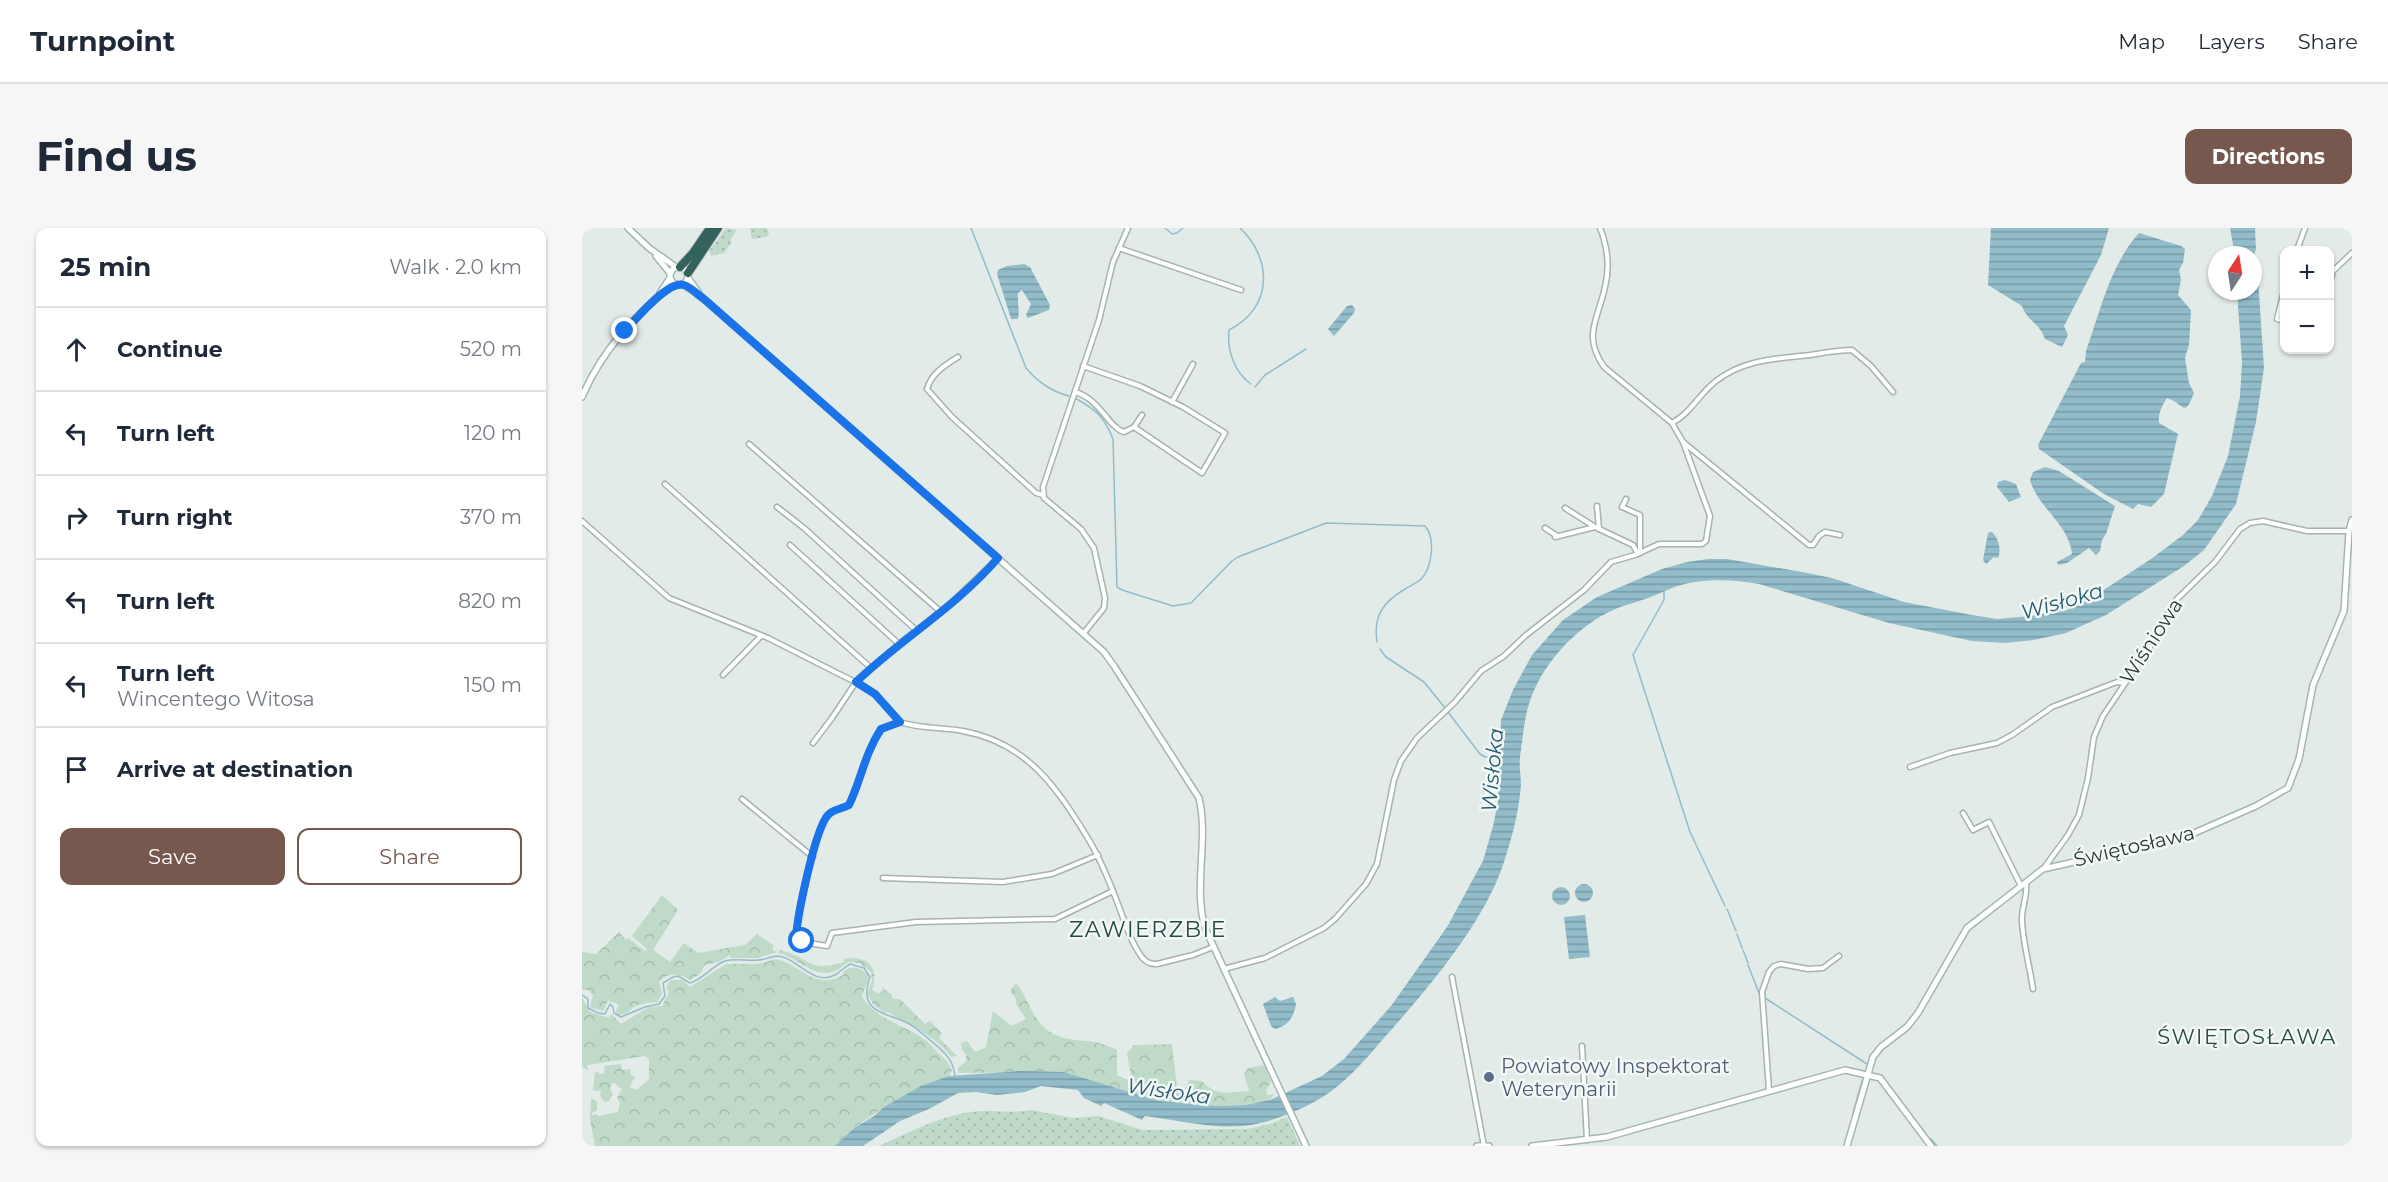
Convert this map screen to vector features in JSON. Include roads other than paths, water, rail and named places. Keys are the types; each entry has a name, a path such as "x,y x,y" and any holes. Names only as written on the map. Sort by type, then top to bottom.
{"highway":[{"path":"678,267 693,253 710,228"},
{"path":"688,275 718,228"}],"street":[{"path":"628,228 649,248 675,284"},
{"path":"1083,633 1104,608 1105,598 1094,548 1081,529 1046,500 1043,487 1099,320 1108,275 1128,228"},
{"path":"1223,969 1273,954 1324,928 1335,919 1374,873 1384,838 1397,772 1404,756 1417,738 1459,698 1481,671 1504,656 1525,636 1584,590 1608,564 1639,554 1659,544 1702,544 1706,541 1710,516 1683,442 1672,423 1604,367 1597,356 1592,330 1609,270 1608,253 1600,228"},
{"path":"2298,246 2305,228"},
{"path":"649,248 688,275 704,299"},
{"path":"1119,248 1240,290"},
{"path":"2334,270 2352,253"},
{"path":"582,397 610,348 655,299 678,267"},
{"path":"683,284 688,275"},
{"path":"655,299 675,284 683,284 704,299 1104,652 1199,798 1202,817 1202,916 1213,947 1306,1145"},
{"path":"2280,307 2277,319 2280,320"},
{"path":"1672,423 1682,417 1710,385 1724,375 1746,364 1766,360 1852,350 1871,366 1893,392"},
{"path":"957,357 935,374 927,389 952,417 1036,493 1043,495"},
{"path":"1172,402 1193,364"},
{"path":"1083,366 1140,386 1172,402 1225,434 1202,473 1134,427"},
{"path":"1075,392 1099,406 1118,430 1124,432 1134,427 1142,415"},
{"path":"1683,442 1809,545 1814,545 1826,532 1840,535"},
{"path":"749,444 940,612"},
{"path":"665,484 871,668"},
{"path":"1626,499 1622,507 1640,515 1639,554"},
{"path":"1597,506 1597,528"},
{"path":"777,507 804,528 917,630"},
{"path":"1565,508 1597,528 1633,545 1639,554"},
{"path":"582,520 662,594 761,636 856,682 875,694 900,722"},
{"name":"Świętosława","path":"1847,1146 1867,1073 1878,1050 1907,1027 1918,1013 1967,928 2043,869 2060,863 2185,837 2264,802 2288,788 2301,753 2313,685 2345,607 2349,531 2352,520"},
{"name":"Wiśniowa","path":"2043,869 2068,835 2079,815 2088,778 2095,731 2124,682 2149,648 2176,600 2210,568 2236,533 2245,525 2263,521 2307,531 2349,531"},
{"path":"1545,528 1556,537 1597,528"},
{"path":"790,545 899,644"},
{"path":"813,743 856,682 940,612 998,558"},
{"path":"723,675 761,636"},
{"path":"1910,767 1950,753 1997,742 2012,735 2052,706 2117,682 2124,682"},
{"path":"1113,891 1055,919 916,922 832,933 827,946 796,941 796,928 823,822 828,814 849,805 855,793 862,766 877,735 888,725 900,722 989,737 1015,750 1035,766 1050,783 1098,855 1113,891 1132,941 1142,958 1149,963 1157,964 1213,947"},
{"path":"741,799 813,857"},
{"path":"1963,813 1973,830 1989,822 2026,891 2022,911 2022,931 2033,989"},
{"path":"883,878 1003,882 1052,874 1098,855"},
{"path":"1769,1090 1761,992 1769,972 1778,964 1817,969 1827,966 1839,956"},
{"path":"1452,977 1484,1146"},
{"path":"1582,1046 1587,1141"},
{"path":"1532,1146 1587,1141 1612,1136 1840,1070 1867,1073 1881,1079 1931,1146"},
{"path":"1477,1146 1490,1146"}],"water":[{"path":"1991,228 2109,228 2101,255 2064,326 2068,335 2062,347 2045,339 2022,306 1988,285"},
{"path":"2230,228 2255,228 2256,246 2233,246"},
{"path":"2139,233 2185,249 2183,263 2179,270 2181,280 2178,295 2191,310 2189,345 2185,358 2189,383 2194,393 2186,408 2167,398 2160,413 2159,423 2178,434 2164,494 2151,507 2138,504 2133,509 2104,494 2039,449 2038,445 2081,363 2085,362 2086,351 2113,274 2120,259"},
{"path":"1024,264 1030,267 1050,305 1049,310 1028,318 1026,315 1031,304 1022,290 1018,293 1018,319 1011,319 997,274 998,270 1007,266"},
{"path":"2238,300 2260,300 2264,368 2256,422 2236,504 2204,550 2184,566 2106,615 2066,633 2005,643 1972,641 1889,623 1759,584 1726,580 1693,582 1672,588 1615,609 1583,629 1552,660 1537,685 1529,705 1520,761 1521,785 1515,824 1504,862 1483,908 1453,955 1418,999 1345,1080 1313,1103 1265,1122 1220,1126 1145,1116 1142,1120 1104,1103 1101,1106 1084,1098 1078,1090 1041,1086 1025,1092 997,1095 976,1092 958,1093 929,1109 900,1121 863,1146 835,1146 854,1128 884,1107 921,1086 949,1076 1020,1071 1064,1072 1159,1101 1218,1106 1245,1105 1270,1100 1322,1076 1344,1059 1391,1006 1447,927 1483,861 1498,802 1501,720 1513,690 1532,655 1563,620 1597,597 1662,569 1708,559 1727,559 1832,578 1904,602 1997,619 2067,610 2096,595 2151,559 2183,535 2198,520 2212,496 2228,456 2240,396 2242,362"},
{"path":"1352,305 1355,309 1354,313 1334,336 1328,329 1347,306"},
{"path":"2045,467 2059,471 2115,506 2100,551 2096,555 2089,548 2067,563 2058,565 2057,562 2072,554 2070,543 2060,525 2034,490 2030,480 2033,472"},
{"path":"2005,480 2016,484 2021,497 2009,502 1997,487 1998,482"},
{"path":"1992,532 2000,551 1998,558 1994,557 1986,564 1983,560 1988,533"},
{"path":"1584,884 1590,887 1593,893 1590,899 1584,902 1578,899 1575,893 1578,887"},
{"path":"1561,887 1567,890 1570,896 1567,902 1561,905 1555,902 1552,896 1555,890"},
{"path":"1585,915 1590,957 1569,959 1564,917"},
{"path":"1275,997 1280,1001 1293,997 1296,1004 1290,1020 1275,1029 1271,1026 1263,1004"}],"waterway":[{"path":"971,228 1026,368 1046,386 1069,396"},
{"path":"1165,228 1172,234 1183,228"},
{"path":"1240,228 1251,240 1263,268 1261,296 1254,309 1243,321 1229,330 1229,345 1233,360 1240,373 1251,384"},
{"path":"1255,387 1265,375 1306,349"},
{"path":"1075,398 1098,414 1113,439 1117,587 1173,606 1191,603 1238,557 1326,523 1425,526 1431,538 1428,568 1421,579 1397,594 1385,605 1378,617 1377,642"},
{"path":"1664,590 1664,600 1633,655 1690,832 1725,906"},
{"path":"1380,649 1386,657 1424,682 1445,708"},
{"name":"Wisłoka","path":"1448,712 1480,754 1485,757 1500,756"},
{"path":"1727,909 1736,931"},
{"path":"1737,934 1742,948"},
{"path":"1743,950 1748,963"},
{"path":"582,995 588,999 588,1008 605,1014 610,1004 614,1013 621,1017 659,1004 665,996 663,983 673,977 678,976 690,983 725,961 784,957 812,974 827,978 850,964 864,968 870,977 867,990 868,1000 872,1006 906,1022 940,1048 952,1065 955,1075"},
{"path":"1748,965 1759,993"},
{"path":"1765,998 1867,1064"},
{"path":"1853,1113 1862,1081"},
{"path":"1844,1146 1849,1129"},
{"path":"1931,1139 1937,1146"}],"place":[{"name":"Powiatowy Inspektorat Weterynarii","path":"1489,1077"}],"district":[{"name":"ZAWIERZBIE","path":"1148,929"},
{"name":"ŚWIĘTOSŁAWA","path":"2247,1036"}]}
